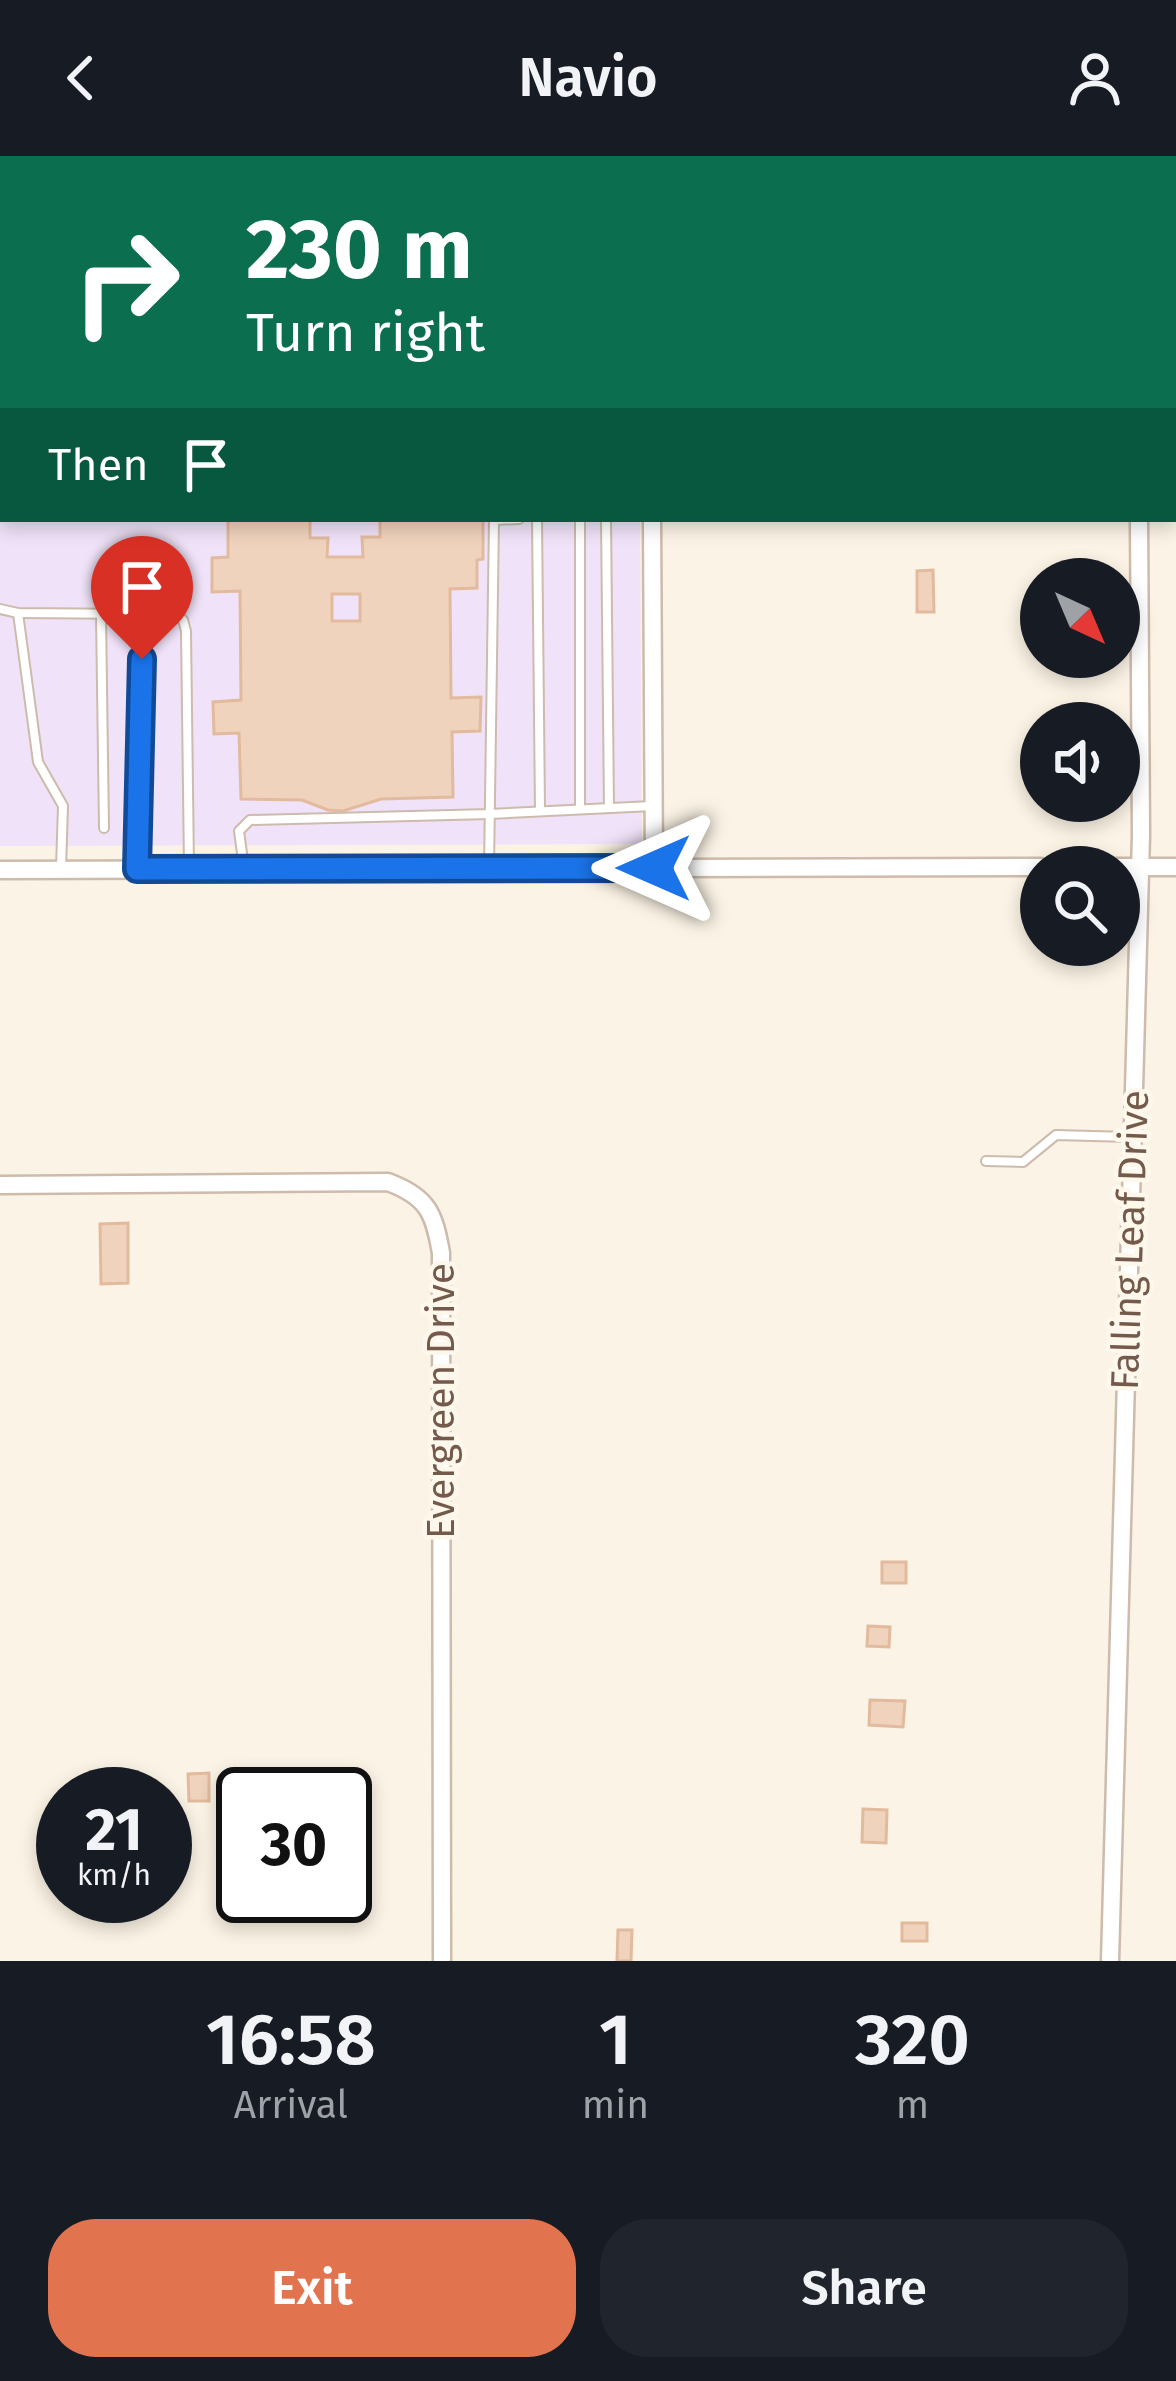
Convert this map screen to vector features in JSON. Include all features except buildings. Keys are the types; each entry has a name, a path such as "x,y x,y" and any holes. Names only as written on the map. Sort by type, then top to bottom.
{"street":[{"path":"652,522 654,868"},
{"name":"Falling Leaf Drive","path":"1139,522 1140,846"},
{"path":"0,870 1020,867"},
{"path":"1140,867 1176,867"},
{"name":"Falling Leaf Drive","path":"1110,1961 1137,966"},
{"name":"Evergreen Drive","path":"0,1186 388,1182 410,1190 435,1220 441,1253 442,1961"}],"lane":[{"path":"489,868 494,522"},
{"path":"537,522 540,812"},
{"path":"580,522 580,809"},
{"path":"606,522 609,808"},
{"path":"0,609 175,614 183,620 189,868"},
{"path":"18,613 38,762 63,806 61,869"},
{"path":"137,869 143,614"},
{"path":"100,615 104,828"},
{"path":"244,868 239,832 250,820 654,806"},
{"path":"986,1161 1023,1162 1056,1135 1132,1136"}],"shaded area":[{"path":"0,522 640,522 642,844 0,846"}],"route":[{"path":"142,659 137,869 654,868"}]}
